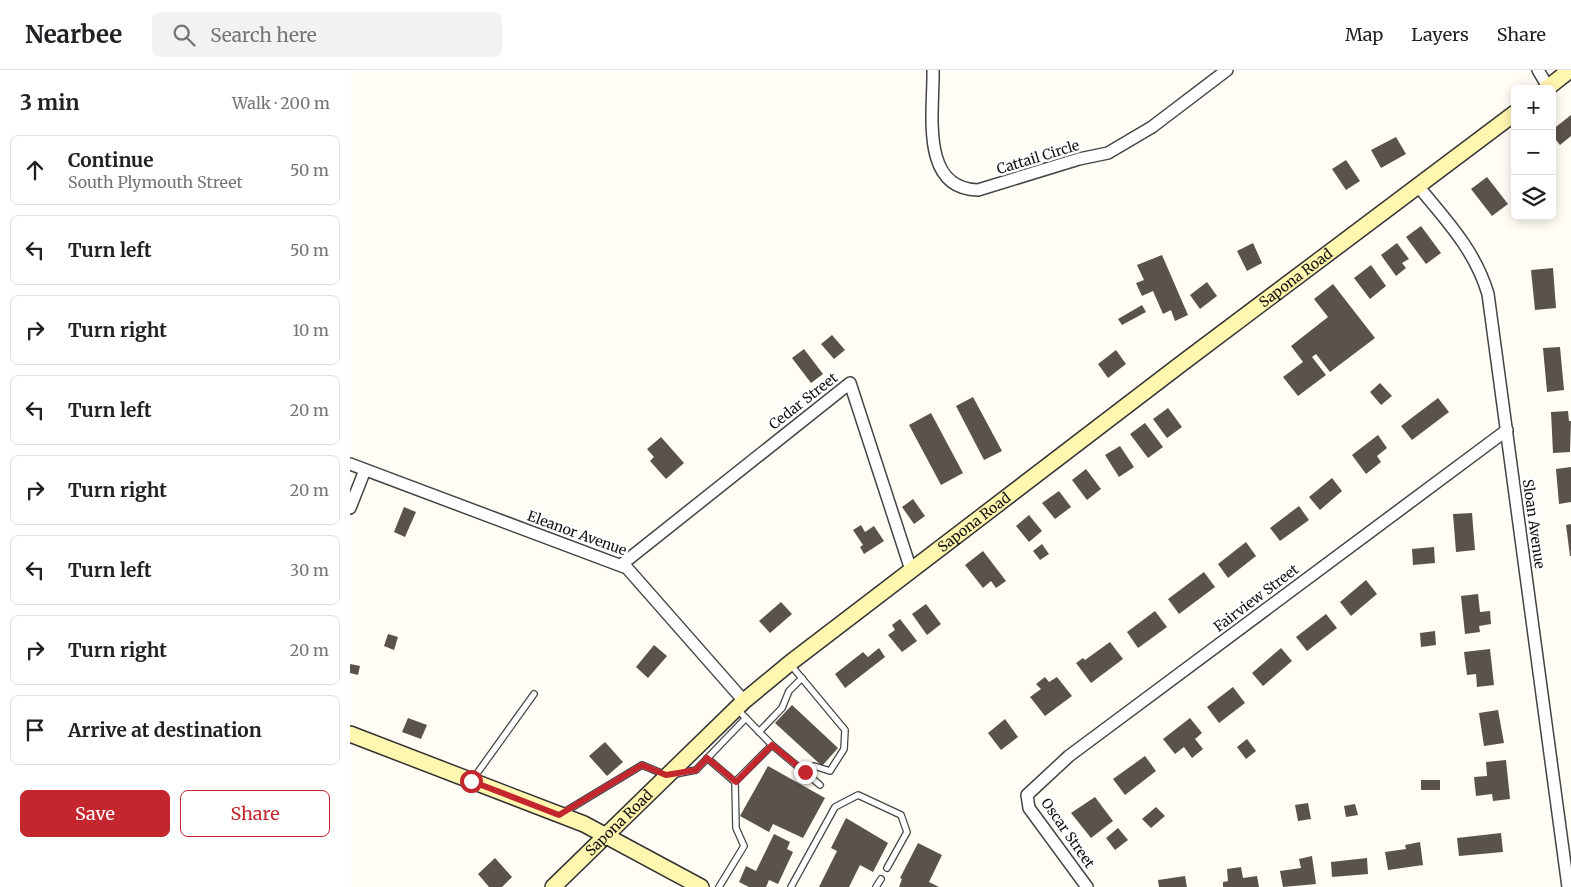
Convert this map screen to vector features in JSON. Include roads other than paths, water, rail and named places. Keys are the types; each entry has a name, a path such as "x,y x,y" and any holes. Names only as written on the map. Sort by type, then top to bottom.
{"street":[{"name":"Cattail Circle","path":"933,70 936,159 948,180 967,190 978,190 1079,159 1108,153 1152,127 1227,70"},
{"path":"1538,70 1546,85"},
{"path":"1551,85 1570,70"},
{"name":"Sapona Road","path":"553,887 666,775 742,709 790,663 1511,116"},
{"name":"Sloan Avenue","path":"1418,186 1463,241 1482,271 1488,294 1566,887"},
{"name":"Cedar Street","path":"621,566 850,383 911,570"},
{"name":"Fairview Street","path":"1027,795 1069,756 1507,430"},
{"name":"Eleanor Avenue","path":"350,464 628,568 742,709"},
{"path":"350,508 365,470"},
{"path":"350,734 606,835 701,887"},
{"name":"Oscar Street","path":"1027,795 1029,808 1087,887"}],"lane":[{"path":"790,663 845,730 844,749 830,771 814,766 805,772"},
{"path":"759,732 782,708 789,691 802,678"},
{"path":"471,781 534,694"},
{"path":"559,815 642,765 666,775 696,770 707,758 742,709 759,732 772,745 820,785"},
{"path":"719,887 744,846 736,828 736,782 772,745"},
{"path":"707,758 736,782"},
{"path":"791,887 835,807 858,795 901,815 907,832 887,868"},
{"path":"876,887 881,879"}]}
